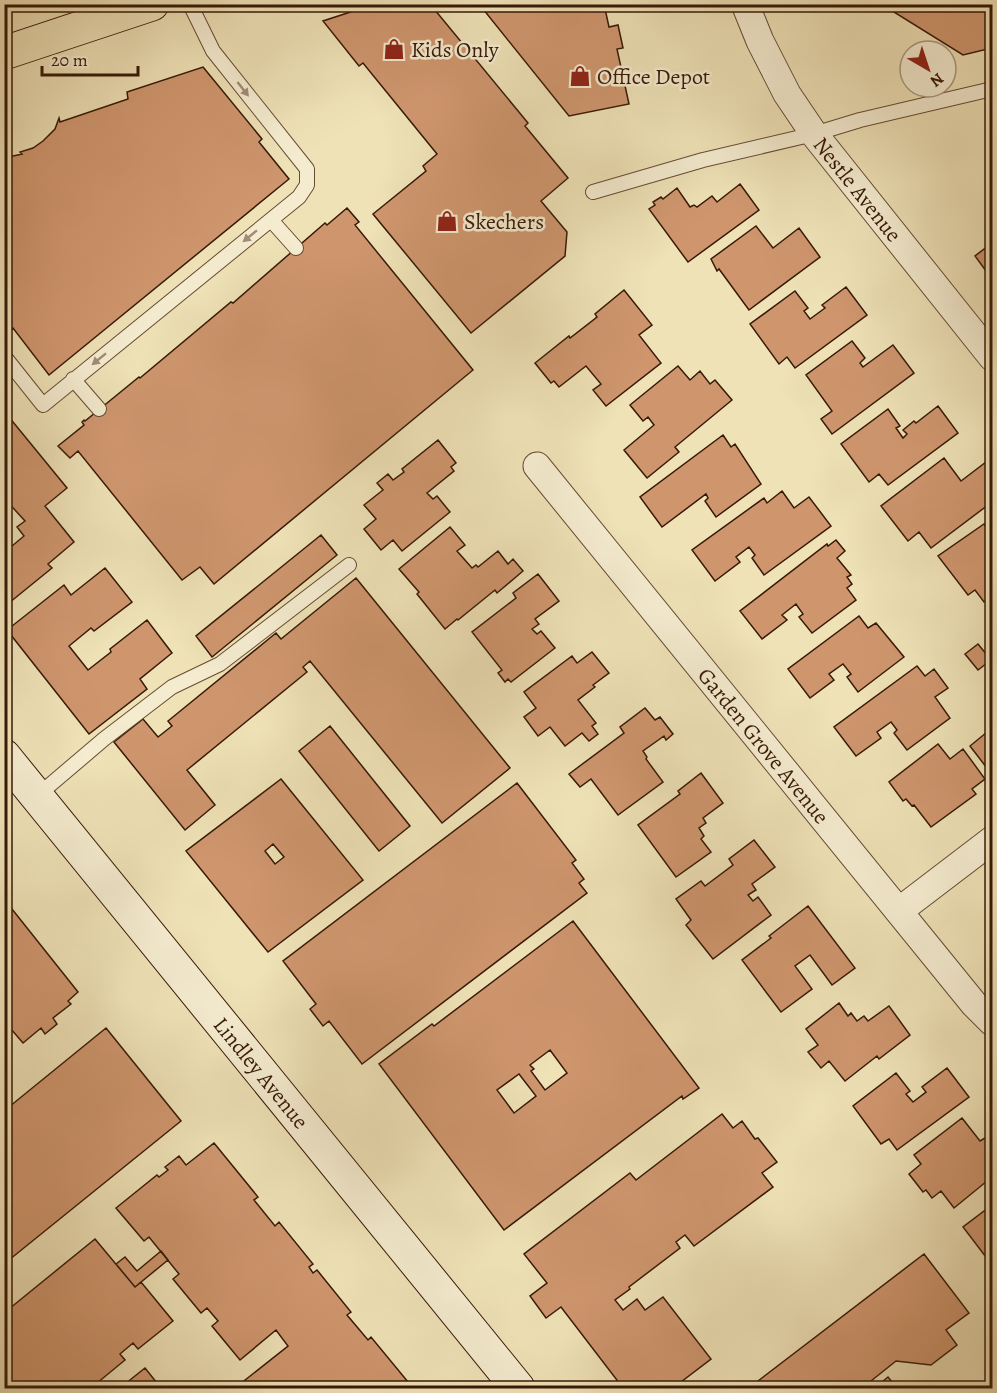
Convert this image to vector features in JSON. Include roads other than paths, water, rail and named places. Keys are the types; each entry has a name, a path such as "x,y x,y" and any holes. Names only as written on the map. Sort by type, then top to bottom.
{"main road":[{"path":"4,53 152,4"},
{"name":"Lindley Avenue","path":"4,756 518,1389"}],"street":[{"name":"Nestle Avenue","path":"745,4 759,41 787,94 814,134 993,357"},
{"name":"Garden Grove Avenue","path":"537,466 974,1004 993,1022"},
{"path":"899,911 993,840"}],"lane":[{"path":"4,356 43,405 299,197 307,185 307,169 213,51 190,4"},
{"path":"592,192 703,160 993,89"},
{"path":"271,220 296,248"},
{"path":"73,379 99,409"},
{"path":"37,796 104,739 172,687 220,664 349,565"}],"place":[{"name":"Kids Only","path":"394,49"},
{"name":"Office Depot","path":"580,76"},
{"name":"Skechers","path":"447,221"}]}
